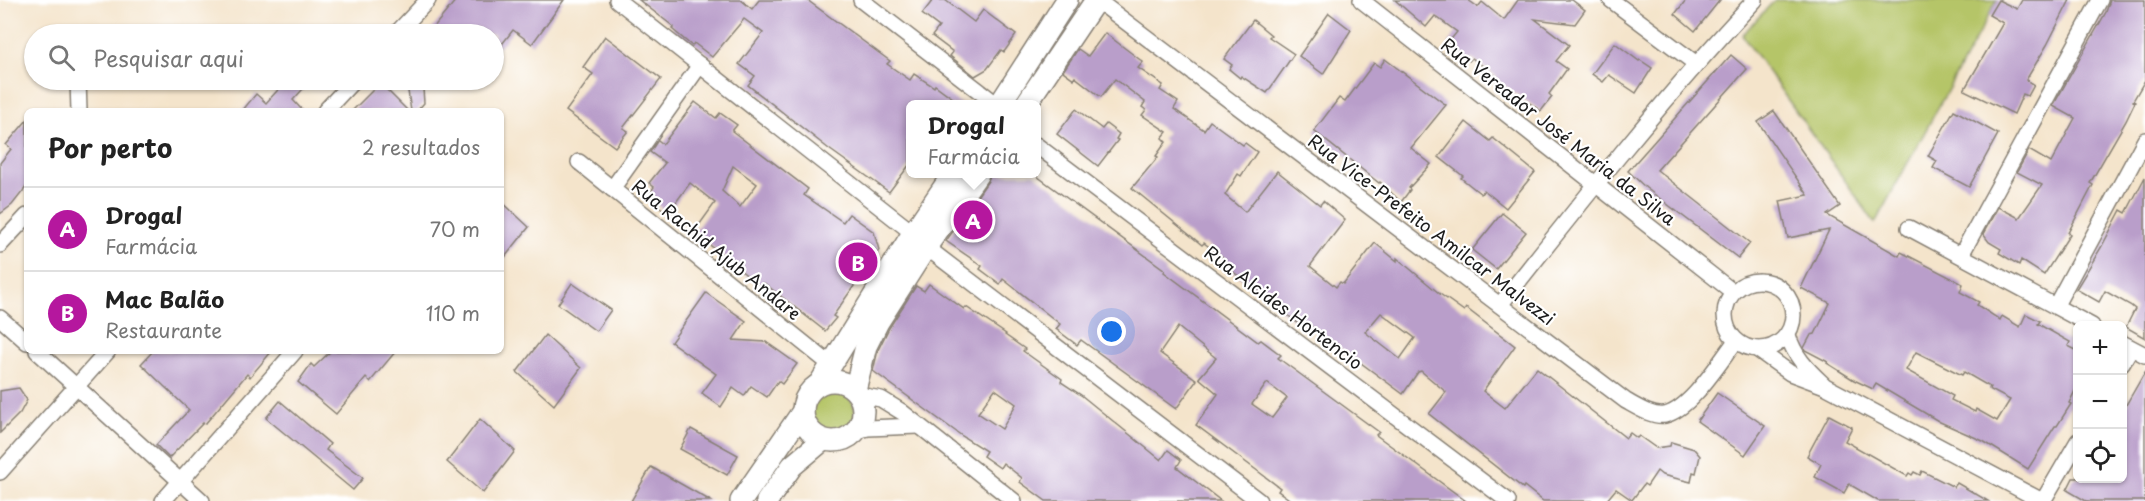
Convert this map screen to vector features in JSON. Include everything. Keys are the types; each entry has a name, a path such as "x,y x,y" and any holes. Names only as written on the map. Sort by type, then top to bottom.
{"street":[{"path":"405,24 428,0"},
{"path":"861,0 991,100"},
{"path":"1001,100 1068,0"},
{"path":"1029,100 1097,0"},
{"name":"Rua Vice-Prefeito Amilcar Malvezzi","path":"1097,0 1626,401 1652,414 1665,415 1676,410 1692,396 1736,341"},
{"name":"Rua Vereador José Maria da Silva","path":"1361,0 1733,292"},
{"path":"1611,0 1695,63"},
{"path":"1500,305 1594,185 1695,63 1755,0"},
{"path":"1961,255 2100,0"},
{"path":"621,1 920,240 1259,501"},
{"path":"612,189 700,65"},
{"path":"78,90 79,108"},
{"path":"328,108 345,90"},
{"path":"2056,305 2145,140"},
{"name":"Rua Alcides Hortencio","path":"1041,148 1508,501"},
{"name":"Rua Rachid Ajub Andare","path":"579,162 831,365"},
{"path":"856,431 863,411 857,393 864,353 951,178"},
{"path":"741,501 803,411 807,395 820,383 920,240 974,178"},
{"path":"0,245 24,219"},
{"path":"1909,228 2083,321"},
{"path":"1758,350 1780,343 1788,335 1792,324 1791,302 1785,292 1765,281 1753,281 1733,292 1727,301 1725,322 1729,333 1736,341 1758,350 1790,373 1825,386 2042,501 2073,449"},
{"path":"0,318 24,339"},
{"path":"1788,335 1799,360 1825,386"},
{"path":"2127,346 2145,356"},
{"path":"40,354 202,501"},
{"path":"0,472 105,354"},
{"path":"163,501 293,354"},
{"path":"820,383 839,381 857,393 881,399 902,412 1014,501"},
{"path":"803,411 808,429 823,440 844,440 856,431 868,428 918,426"},
{"path":"766,501 792,466 823,440"}],"green space":[{"path":"1775,0 1997,0 1875,223 1742,35"},
{"path":"832,390 848,397 855,413 848,429 832,436 816,429 809,413 816,397"}],"building":[{"path":"456,0 564,0 532,44 513,30 504,42 504,24 436,24"},
{"path":"639,0 741,0 752,9 759,0 807,0 890,61 887,64 910,80 914,74 934,87 935,85 955,100 906,100 906,169 889,192 829,149 748,85 755,76 739,64 763,33 744,19 712,57 694,43 692,46 672,29 674,27"},
{"path":"933,0 945,0 974,22 983,10 1016,35 1004,52 1001,50 987,69 975,76 950,56 953,52 932,36 939,27 922,14"},
{"path":"1395,0 1468,0 1478,7 1482,2 1504,20 1518,0 1572,0 1585,10 1575,24 1535,19 1569,45 1556,61 1567,69 1549,94 1552,97 1541,111 1496,80 1497,77 1472,58 1469,61 1448,43 1457,32 1435,16 1426,27"},
{"path":"1686,0 1720,0 1695,31 1675,14"},
{"path":"1998,0 2017,9 2022,0 2070,0 2026,80 2034,85 2028,96 2023,94 2014,114 1964,90 2003,23 1989,15"},
{"path":"2110,0 2145,0 2145,80 2133,101 2135,102 2126,121 2090,183 2093,185 2068,233 2070,234 2044,275 2021,260 2019,265 1999,253 2001,249 1989,242 1983,234 1998,207 2019,218 2042,185 2017,172 2029,150 2051,163 2075,118 2053,106 2106,12"},
{"path":"1329,13 1351,30 1323,74 1299,56"},
{"path":"1253,20 1271,35 1269,37 1294,54 1267,93 1241,76 1240,78 1229,69 1232,65 1224,59"},
{"path":"1105,33 1143,62 1138,68 1163,85 1160,90 1178,102 1174,109 1204,130 1210,121 1243,145 1245,143 1257,152 1241,176 1238,174 1225,195 1245,212 1277,171 1320,205 1323,201 1345,220 1310,266 1336,287 1340,282 1343,284 1375,243 1440,294 1464,311 1466,308 1515,346 1483,391 1505,408 1537,368 1626,438 1630,433 1637,438 1639,436 1656,448 1670,446 1671,442 1694,449 1700,456 1691,482 1662,475 1657,471 1647,486 1644,484 1632,500 1616,489 1606,501 1543,501 1524,486 1523,488 1429,414 1446,392 1421,371 1403,394 1304,321 1300,325 1279,308 1282,305 1261,290 1259,292 1222,263 1225,259 1204,243 1202,245 1132,188 1158,157 1156,156 1166,142 1162,138 1167,132 1142,115 1146,110 1142,107 1145,102 1115,79 1101,97 1075,77 1074,79 1063,71 1078,49 1088,56","holes":["1381,313 1415,338 1400,359 1365,332"]},
{"path":"605,36 661,79 623,128 628,131 615,147 566,111 593,74 583,67"},
{"path":"1615,43 1652,68 1636,93 1609,75 1603,82 1592,74"},
{"path":"1731,55 1747,69 1657,170 1750,243 1738,258 1646,188 1628,171"},
{"path":"1385,59 1446,105 1411,148 1431,164 1409,188 1410,190 1401,202 1380,182 1314,131 1339,98 1345,102 1374,63 1380,67"},
{"path":"278,90 302,90 293,100 300,108 244,108 256,94 266,103"},
{"path":"373,90 387,90 405,108 355,108"},
{"path":"408,90 423,90 424,103 420,108 411,108"},
{"path":"695,102 716,118 720,113 737,125 732,131 808,189 804,195 843,222 849,214 874,232 879,250 833,316 836,318 825,331 764,283 761,287 694,232 715,203 690,183 668,213 647,197 654,187 649,183 665,163 650,152 658,140 663,144","holes":["733,166 757,184 740,207 722,191"]},
{"path":"1076,109 1102,129 1106,124 1119,134 1116,139 1118,140 1098,166 1057,134"},
{"path":"1954,110 1998,134 1969,187 1933,168 1937,161 1928,156"},
{"path":"1774,111 1840,206 1827,215 1899,256 1901,252 1963,284 1960,292 1979,302 1977,305 2000,320 2002,316 2020,327 2026,314 2040,321 2038,324 2070,342 2068,346 2073,348 2073,395 2069,403 2071,404 2028,469 1983,441 1940,422 1876,384 1873,389 1854,380 1805,350 1804,348 1811,335 1815,334 1830,303 1801,288 1829,230 1788,238 1780,201 1808,195 1758,122","holes":["1916,352 1962,375 1964,372 2010,400 1997,421 1976,409 1975,412 1951,400 1953,396 1906,370"]},
{"path":"1466,122 1490,141 1493,138 1535,172 1506,208 1484,190 1481,194 1439,157"},
{"path":"24,124 24,190 12,205 0,214 0,163 11,149 6,145"},
{"path":"2145,177 2145,338 2127,328 2135,309 2130,305 2105,291 2099,302 2076,289 2121,210 2126,213"},
{"path":"989,178 1039,178 1258,342 1261,340 1281,355 1278,358 1379,432 1376,435 1466,501 1292,501 1278,491 1280,488 1196,425 1218,394 1199,378 1216,358 1178,327 1160,353 1197,380 1176,409 1081,340 1077,345 1056,329 1060,324 1003,279 1000,284 980,269 982,266 946,241","holes":["1267,383 1287,398 1272,418 1252,404"]},
{"path":"504,204 529,227 504,258"},
{"path":"1502,213 1526,232 1496,269 1472,250"},
{"path":"572,283 611,310 596,331 558,304"},
{"path":"929,284 964,309 966,307 1006,334 1025,349 1023,351 1062,379 1061,382 1081,395 1161,460 1168,450 1181,460 1177,467 1221,501 1046,501 1020,482 1022,478 1003,463 1000,468 983,456 986,451 873,371 878,350 889,328 916,286 924,291","holes":["995,389 1016,404 1002,429 978,413"]},
{"path":"706,293 746,321 733,340 766,342 797,364 782,384 778,381 767,397 751,386 744,396 733,388 721,407 702,393 716,374 671,342"},
{"path":"545,335 581,368 554,405 517,372"},
{"path":"150,354 269,354 250,377 247,374 205,424 203,423 169,458 156,445 189,410 141,364"},
{"path":"328,354 393,354 370,382 366,378 336,414 298,382 311,364 314,367"},
{"path":"2145,372 2145,501 2086,501 2067,490 2073,478 2073,483 2127,483 2127,403"},
{"path":"19,388 27,400 20,413 0,433 0,391"},
{"path":"1717,393 1765,426 1745,455 1697,421"},
{"path":"280,401 330,444 326,450 363,478 353,490 266,418"},
{"path":"1829,415 1852,427 1845,441 1907,476 1914,472 1920,475 1922,471 1954,487 1957,483 1988,501 1878,501 1849,484 1844,493 1815,477 1821,464 1807,456"},
{"path":"480,419 515,451 483,493 447,462"},
{"path":"691,429 738,455 727,475 680,449"},
{"path":"651,467 711,501 631,501"}],"place":[{"name":"Drogal","path":"973,220"},
{"name":"Mac Balão","path":"858,262"}]}
